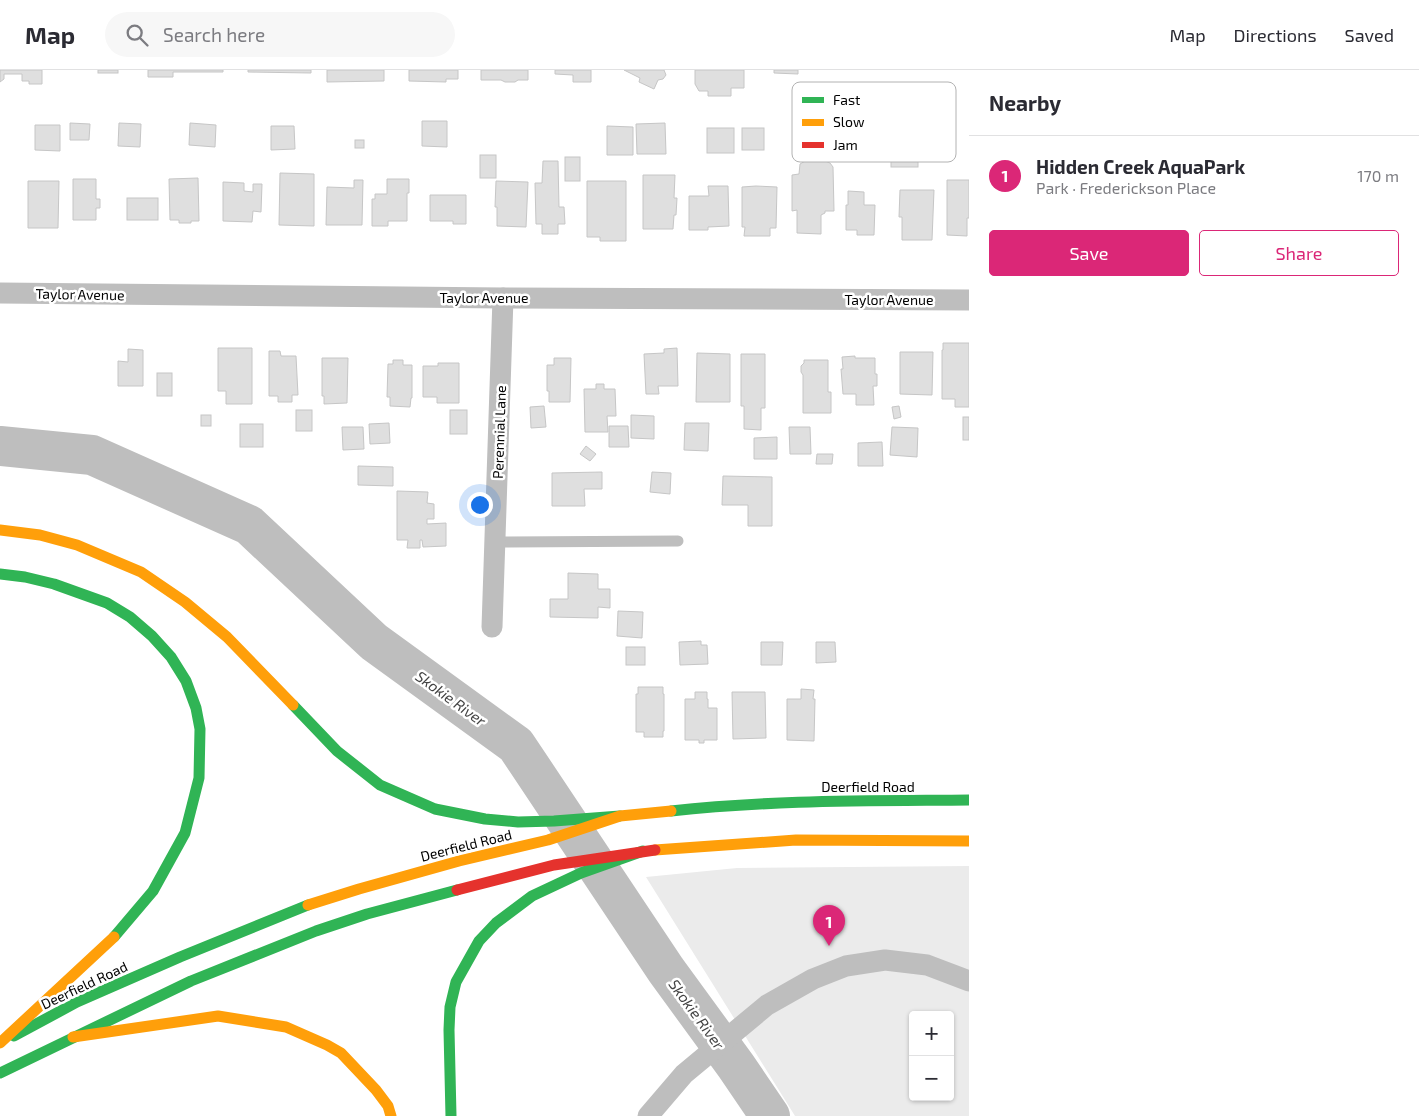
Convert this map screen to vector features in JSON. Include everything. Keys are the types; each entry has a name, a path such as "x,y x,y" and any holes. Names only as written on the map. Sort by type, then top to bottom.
{"main road":[{"path":"0,530 40,535 77,545 141,572 185,602 227,637 337,751 380,785 435,809 485,819 518,822 620,816"},
{"path":"0,574 25,577 54,584 107,603 130,617 152,636 171,657 186,681 196,708 200,729 199,778 185,833 153,891 110,942 0,1044"},
{"name":"Deerfield Road","path":"0,1044 86,998 180,957 306,906 459,861 548,840 620,816 714,806 778,802 969,800"},
{"path":"0,1073 191,980 316,931 367,914 466,886 554,865 644,851 796,840 969,841"},
{"path":"450,1116 450,1007 456,982 479,941 496,923 532,896 582,873 644,851"},
{"path":"73,1037 218,1016 286,1027 327,1044 341,1053 376,1090 388,1106 391,1116"}],"street":[{"name":"Taylor Avenue","path":"0,293 969,300"},
{"name":"Perennial Lane","path":"492,627 503,298"},
{"path":"648,1116 684,1074 767,1005 813,979 846,966 885,960 927,965 969,981"}],"lane":[{"path":"495,542 678,541"}],"shaded area":[{"path":"969,866 969,1116 795,1116 646,877 737,868"}],"building":[{"path":"0,70 42,70 42,84 29,84 29,81 22,81 22,74 4,74 4,79 0,82"},
{"path":"98,70 118,70 118,73 98,73"},
{"path":"148,70 223,70 223,72 173,72 173,77 148,77"},
{"path":"248,70 311,70 311,73 248,72"},
{"path":"327,70 384,70 384,81 327,82"},
{"path":"409,70 458,70 458,79 446,79 446,82 409,81"},
{"path":"481,70 528,70 528,80 505,82 501,80 481,80"},
{"path":"555,70 591,70 591,82 573,82 573,75 555,74"},
{"path":"624,70 664,70 666,75 663,79 658,80 654,89 639,82 640,78"},
{"path":"695,70 744,70 744,88 731,88 731,96 708,96 708,91 699,91 695,84"},
{"path":"774,70 798,70 798,74 774,73"},
{"path":"422,121 447,121 447,147 422,146"},
{"path":"70,123 90,124 89,140 70,140"},
{"path":"119,123 141,124 140,147 118,146"},
{"path":"190,123 216,125 215,147 189,145"},
{"path":"665,123 666,154 637,154 636,124"},
{"path":"35,125 60,125 60,151 35,150"},
{"path":"271,126 294,126 295,149 271,150"},
{"path":"607,126 633,127 633,155 607,155"},
{"path":"707,128 734,128 734,153 707,153"},
{"path":"742,128 764,128 764,150 742,150"},
{"path":"355,140 364,140 364,148 355,148"},
{"path":"480,155 496,155 496,178 480,178"},
{"path":"565,157 580,157 580,181 565,181"},
{"path":"543,161 558,161 559,207 564,207 565,224 558,224 558,234 542,234 542,224 536,224 535,183 542,183"},
{"path":"804,162 828,162 833,167 834,211 825,211 821,215 821,234 797,233 797,210 792,211 792,175 799,174 800,164"},
{"path":"891,162 918,162 918,167 891,167"},
{"path":"280,173 314,174 314,226 279,225"},
{"path":"643,175 675,175 674,198 677,198 673,229 643,229"},
{"path":"198,178 199,221 179,223 179,220 170,220 169,179"},
{"path":"73,179 96,179 96,199 100,199 100,208 96,208 96,220 73,220"},
{"path":"387,179 409,179 407,221 388,221 388,226 372,226 372,199 375,199 375,194 387,194"},
{"path":"354,180 363,180 362,225 326,225 327,187 354,188"},
{"path":"947,180 969,180 967,236 947,235"},
{"path":"28,181 59,181 58,228 28,228"},
{"path":"496,181 528,182 526,227 497,226 497,207 495,207"},
{"path":"587,181 626,181 626,241 600,241 600,237 587,237"},
{"path":"223,182 244,183 244,191 253,192 253,184 262,184 261,212 253,211 252,222 223,221"},
{"path":"708,186 728,186 729,226 708,227 708,230 689,230 689,196 709,196"},
{"path":"742,187 777,187 776,228 770,228 770,236 744,236 745,227 742,227"},
{"path":"900,190 934,190 932,240 902,240 902,217 899,217"},
{"path":"848,191 864,192 864,205 875,205 874,235 857,235 857,230 846,230"},
{"path":"430,195 466,195 466,224 453,224 453,221 430,221"},
{"path":"127,198 158,198 158,220 127,220"},
{"path":"943,343 969,343 969,407 955,407 955,399 942,399"},
{"path":"218,348 252,348 252,404 226,404 226,391 218,391"},
{"path":"677,348 678,386 658,386 659,394 646,394 644,354 664,353 664,349"},
{"path":"128,349 143,350 143,386 118,386 118,361 128,362"},
{"path":"269,351 280,351 281,356 296,356 298,395 292,395 292,402 278,402 278,396 269,396"},
{"path":"900,352 933,352 932,395 900,394"},
{"path":"697,353 730,354 730,402 696,402"},
{"path":"741,354 765,354 765,408 761,408 761,430 744,429 744,406 741,406"},
{"path":"855,356 855,358 875,358 877,386 873,386 874,405 856,405 856,394 843,394 842,357"},
{"path":"322,358 348,358 347,403 324,404 324,396 322,396"},
{"path":"554,358 571,358 570,402 549,402 547,365 554,365"},
{"path":"393,360 403,360 403,365 412,365 412,398 410,407 390,406 390,397 387,397 388,364 393,364"},
{"path":"804,360 828,360 828,392 831,392 831,413 803,413 803,375 801,366"},
{"path":"438,363 459,363 459,403 437,403 437,397 423,397 423,366 438,366"},
{"path":"157,373 172,373 172,396 157,396"},
{"path":"596,384 604,384 604,389 615,389 616,416 607,416 608,432 585,432 584,389 596,389"},
{"path":"544,406 546,427 531,428 530,407"},
{"path":"899,406 901,417 894,419 892,407"},
{"path":"296,410 312,410 312,431 296,431"},
{"path":"450,410 467,410 467,434 450,434"},
{"path":"201,415 211,415 211,426 201,426"},
{"path":"631,415 654,416 654,439 631,438"},
{"path":"963,417 969,417 969,440 963,440"},
{"path":"389,423 390,443 370,444 369,424"},
{"path":"685,423 709,423 708,451 684,450"},
{"path":"240,424 263,424 263,447 240,447"},
{"path":"609,426 628,426 629,447 609,447"},
{"path":"342,427 363,427 364,449 343,450"},
{"path":"789,427 810,427 811,454 790,454"},
{"path":"892,427 918,428 917,457 890,455"},
{"path":"777,437 777,459 754,459 754,438"},
{"path":"882,442 883,466 858,466 858,443"},
{"path":"586,446 596,454 590,461 580,454"},
{"path":"817,454 833,454 832,464 816,464"},
{"path":"358,466 393,467 393,486 358,485"},
{"path":"602,472 602,489 584,489 585,506 552,506 552,473"},
{"path":"652,472 671,473 670,494 650,492"},
{"path":"723,476 772,477 772,526 748,526 748,505 722,505"},
{"path":"397,491 428,492 427,503 434,504 434,519 427,519 427,524 446,523 446,546 423,547 422,540 420,540 420,548 407,548 408,540 397,540"},
{"path":"568,573 598,574 598,589 610,589 610,608 598,607 598,618 550,617 550,599 568,599"},
{"path":"618,611 643,612 642,638 617,636"},
{"path":"701,641 701,645 707,645 708,664 680,665 679,642"},
{"path":"761,642 783,642 782,665 761,665"},
{"path":"816,642 835,642 836,662 816,663"},
{"path":"626,647 645,647 645,665 626,665"},
{"path":"638,687 663,687 663,737 644,737 644,732 636,732 636,694 638,694"},
{"path":"801,689 814,690 814,741 787,740 787,699 801,699"},
{"path":"695,692 707,692 708,708 717,708 717,740 704,740 704,743 699,743 699,740 685,740 685,699 695,699"},
{"path":"732,692 765,692 766,738 733,739"}],"waterway":[{"name":"Skokie River","path":"0,446 92,455 249,525 374,642 516,745 666,970 770,1116"}],"traffic: fast":[{"path":"0,574 25,577 54,584 107,603 130,617 152,636 171,657 186,681 196,708 200,729 199,778 185,833 153,891 114,937"},
{"path":"293,705 337,751 380,785 435,809 485,819 518,822 620,816"},
{"path":"671,811 782,803 969,800"},
{"path":"451,1116 450,1007 456,982 479,941 496,923 532,896 581,873 643,851"},
{"path":"0,1073 191,981 316,931 367,914 457,890"},
{"path":"14,1036 77,1002 180,957 308,905"}],"traffic: slow":[{"path":"0,530 40,535 77,545 141,572 185,602 227,637 293,705"},
{"path":"308,905 459,861 548,840 620,816 671,811"},
{"path":"655,850 796,840 969,841"},
{"path":"0,1043 114,937"},
{"path":"73,1037 218,1016 286,1027 341,1053 376,1090 388,1106 391,1116"}],"traffic: jam":[{"path":"457,890 554,865 655,850"}],"place":[{"name":"Hidden Creek AquaPark","path":"829,946"}]}
